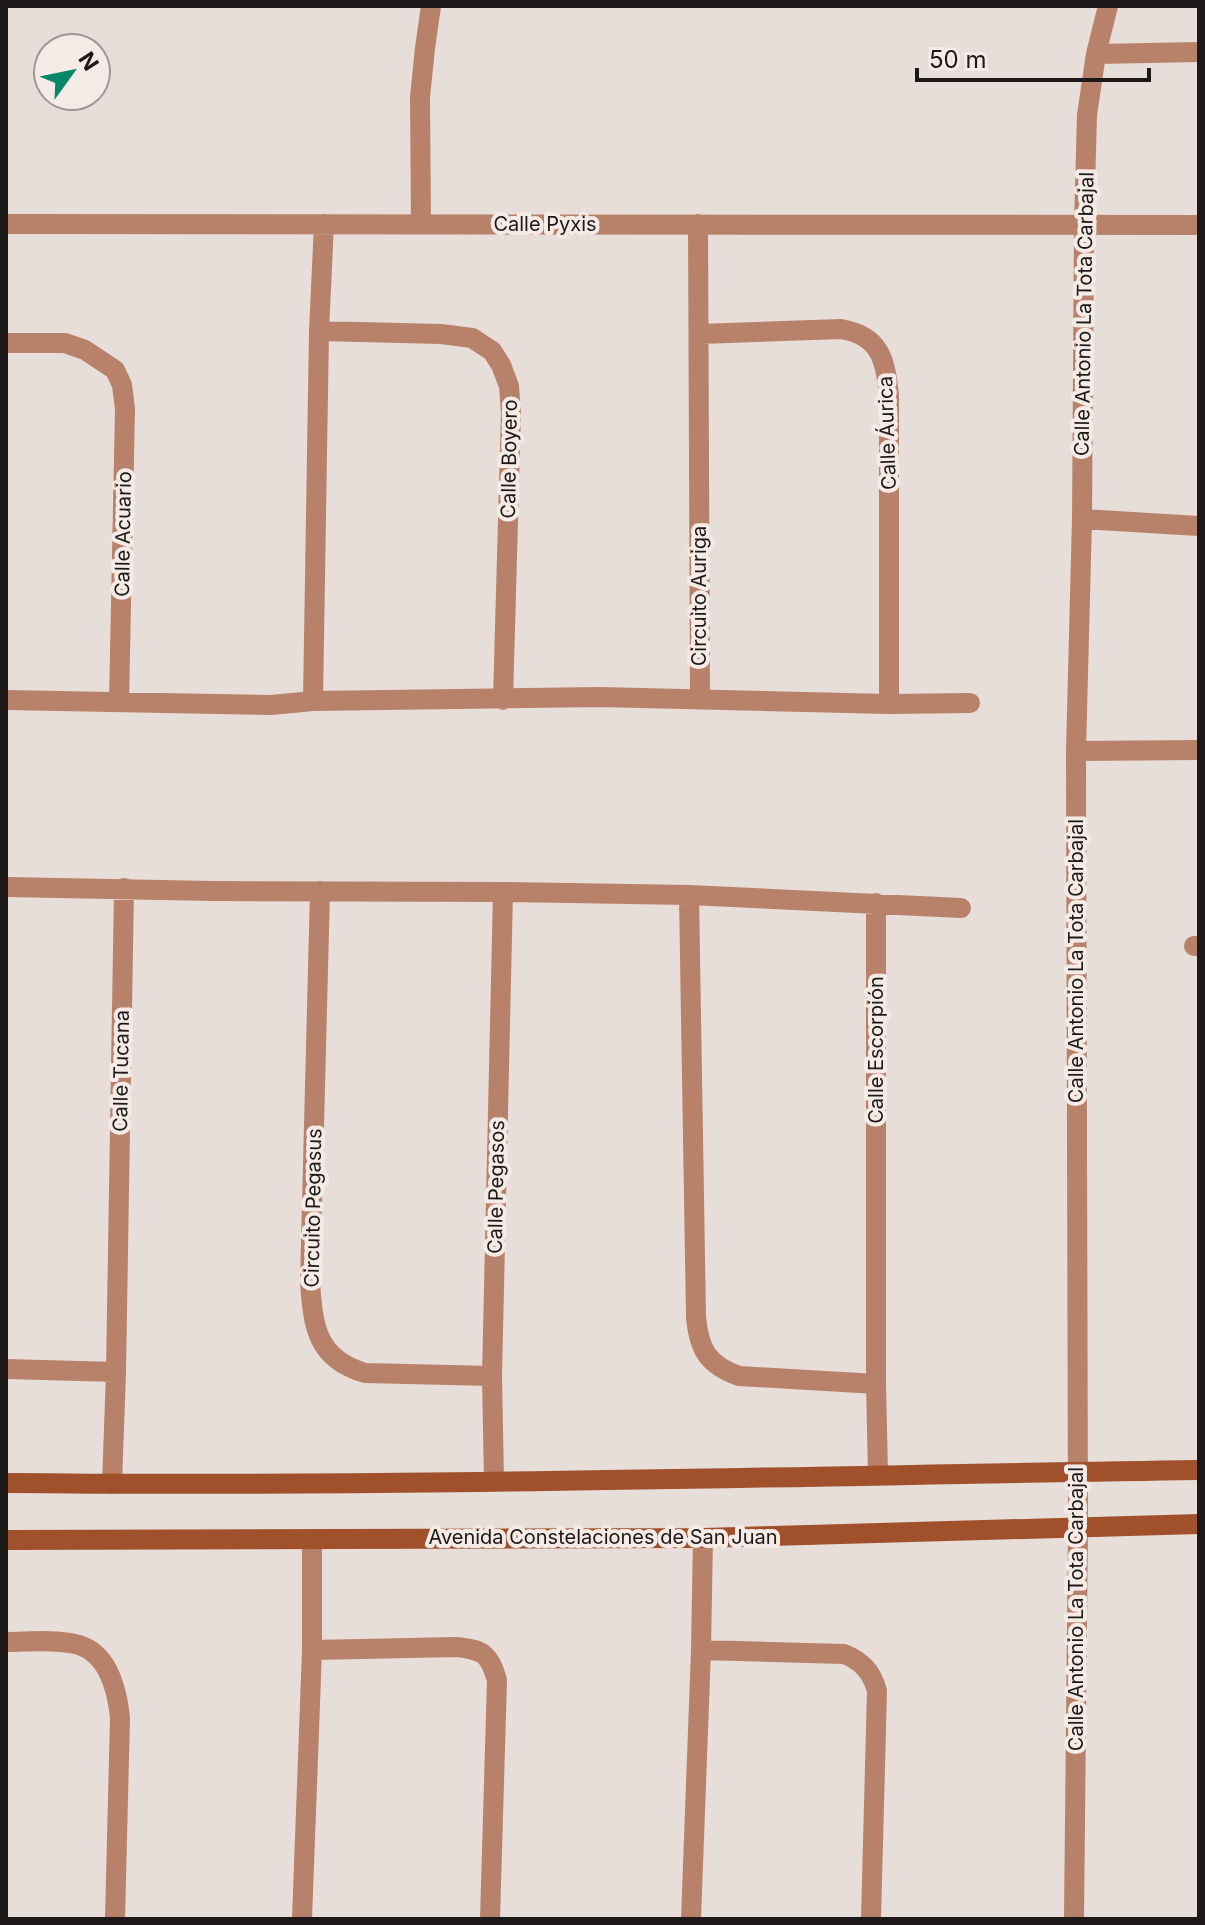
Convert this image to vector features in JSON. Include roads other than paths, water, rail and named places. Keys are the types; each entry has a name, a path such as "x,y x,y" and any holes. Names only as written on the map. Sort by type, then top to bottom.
{"street":[{"path":"421,224 420,97 431,6"},
{"name":"Calle Antonio La Tota Carbajal","path":"1074,1919 1078,1528 1076,751 1082,519 1084,224 1087,115 1096,54 1108,6"},
{"path":"1096,54 1199,52"},
{"name":"Calle Pyxis","path":"6,224 1199,225"},
{"path":"313,701 319,331 324,224"},
{"name":"Circuito Auriga","path":"698,224 700,698"},
{"name":"Calle Áurica","path":"699,334 841,329 856,332 879,349 889,395 889,704"},
{"name":"Calle Boyero","path":"319,331 441,334 472,338 492,351 501,365 509,386 511,413 503,700"},
{"name":"Calle Acuario","path":"6,343 65,343 85,350 115,370 122,385 125,409 119,702"},
{"path":"1082,519 1199,526"},
{"path":"6,700 271,705 313,701 600,697 970,703"},
{"path":"1076,751 1199,750"},
{"path":"6,887 689,895 961,908"},
{"name":"Calle Tucana","path":"112,1484 124,888"},
{"name":"Circuito Pegasus","path":"320,891 310,1282 312,1312 320,1340 330,1354 347,1368 365,1373 492,1376"},
{"name":"Calle Pegasos","path":"494,1481 492,1376 503,892"},
{"path":"689,895 696,1317 701,1347 711,1361 739,1376 876,1384"},
{"name":"Calle Escorpión","path":"876,903 878,1474"},
{"path":"6,1369 116,1372"},
{"path":"6,1483 632,1481 1199,1470"},
{"name":"Avenida Constelaciones de San Juan","path":"6,1540 703,1538 1199,1524"},
{"path":"691,1919 703,1538"},
{"path":"302,1919 312,1650 312,1539"},
{"path":"6,1642 78,1644 95,1655 110,1673 118,1695 120,1718 115,1919"},
{"path":"312,1650 457,1647 475,1649 485,1654 492,1664 497,1680 490,1919"},
{"path":"701,1650 844,1654 863,1664 874,1679 877,1691 871,1919"}]}
